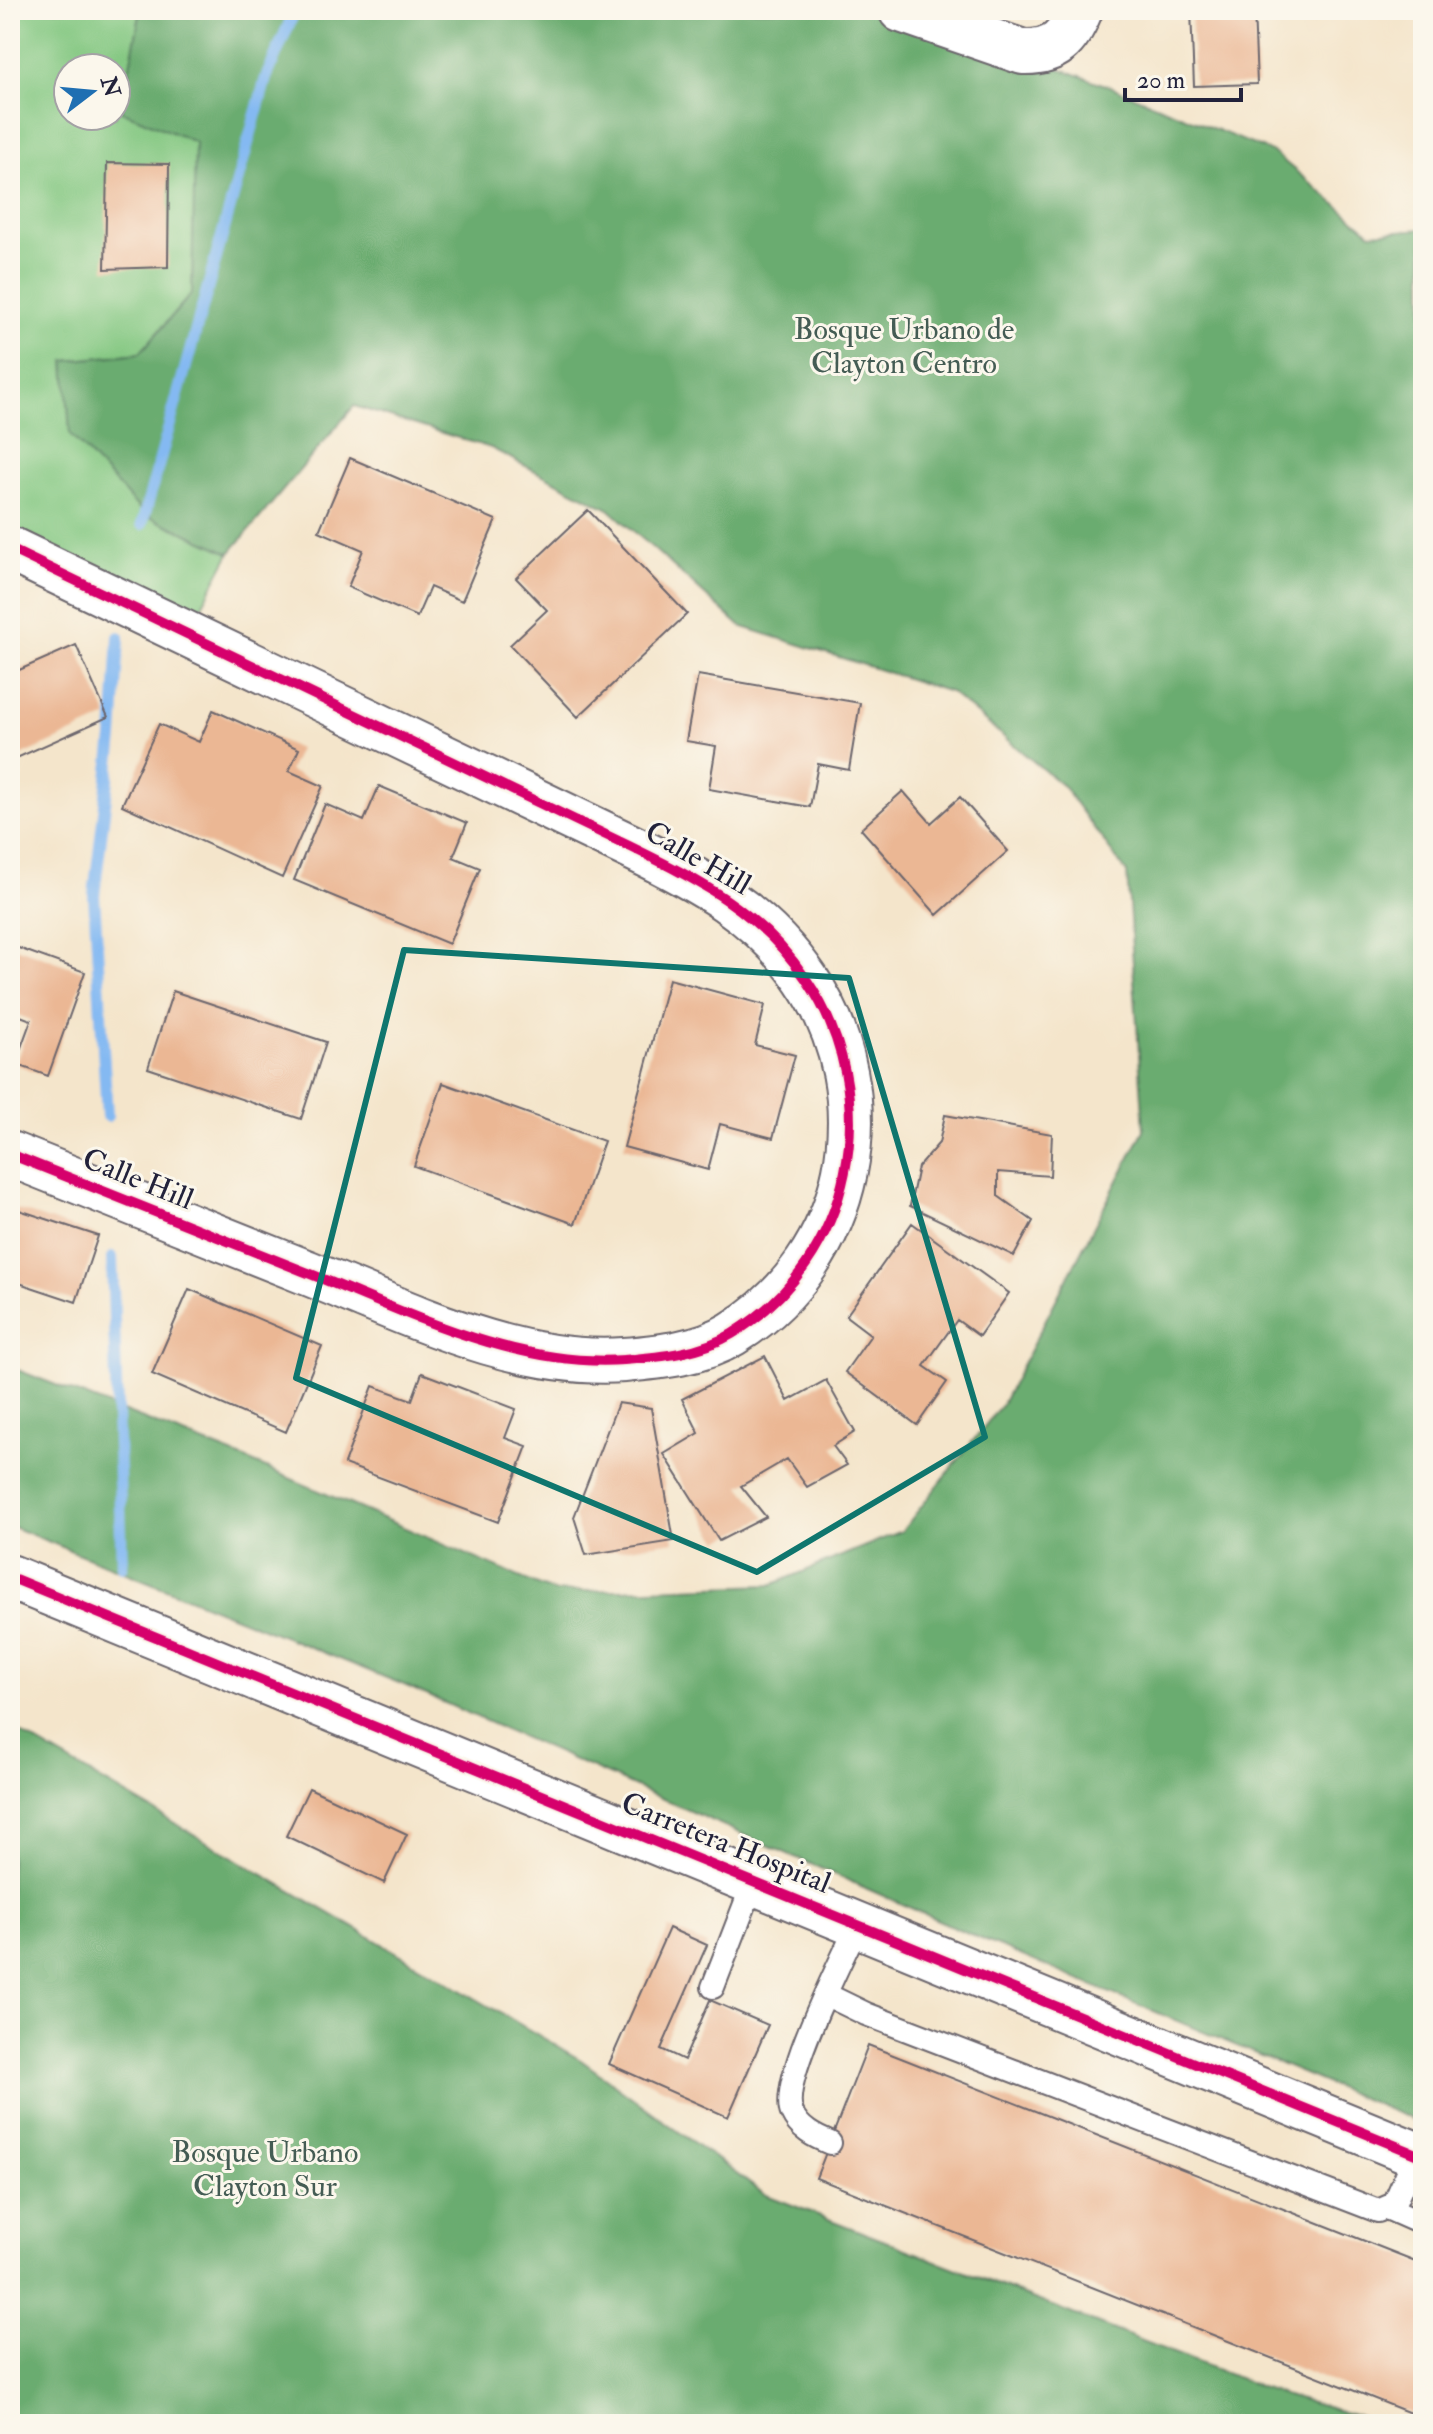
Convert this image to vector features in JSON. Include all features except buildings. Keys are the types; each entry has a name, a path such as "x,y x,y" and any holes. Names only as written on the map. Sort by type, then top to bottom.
{"street":[{"path":"901,10 1023,52 1041,52 1059,46 1071,32 1080,10"},
{"name":"Calle Hill","path":"10,549 696,879 751,915 805,977 825,1013 843,1064 850,1131 846,1172 834,1211 816,1252 793,1286 730,1335 688,1352 621,1360 567,1357 474,1337 10,1154"},
{"name":"Carretera Hospital","path":"10,1577 1420,2155"}],"lane":[{"path":"713,1987 754,1881"},
{"path":"830,2143 805,2129 792,2115 789,2103 794,2070 858,1924"},
{"path":"827,1995 866,2014 1378,2211 1389,2209 1423,2224"},
{"path":"1389,2209 1420,2155"}],"highlighted area":[{"path":"404,950 849,978 985,1437 757,1572 296,1378"}],"green space":[{"path":"10,10 141,10 132,57 132,52 52,52 52,132 132,132 132,114 196,142 192,293 140,353 66,361 145,515 230,553 187,634 10,549"},
{"name":"Bosque Urbano de Clayton Centro","path":"141,10 897,10 1114,88 1274,153 1371,233 1423,229 1423,2124 979,1938 404,1685 10,1526 10,1367 245,1459 554,1592 771,1585 902,1531 1002,1404 1144,1130 1127,873 1063,786 950,692 740,626 609,509 491,448 354,406 230,553 145,515 70,434 65,361 140,353 192,293 195,142 132,116 132,55"},
{"name":"Bosque Urbano Clayton Sur","path":"10,1727 581,2060 764,2194 1279,2394 1386,2424 10,2424"}],"waterway":[{"path":"142,524 266,78 295,10"},
{"path":"107,1116 94,895 113,738 119,637"},
{"path":"112,1258 122,1566"}],"cycle path":[{"path":"10,549 629,846 727,900 769,935 806,979 831,1025 845,1073 850,1123 845,1173 830,1220 806,1264 773,1302 732,1334 707,1346 624,1360 583,1360 541,1355 459,1333 10,1154"},
{"path":"10,1577 1423,2157"}]}
